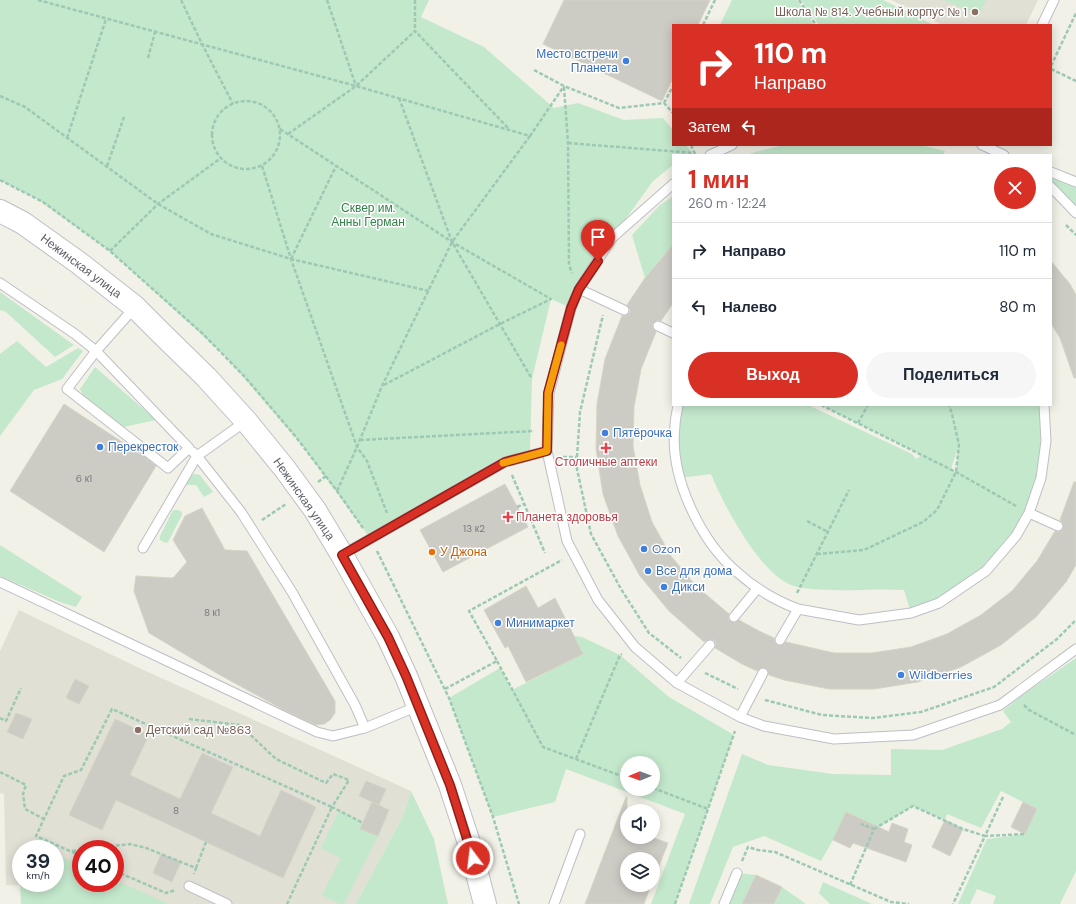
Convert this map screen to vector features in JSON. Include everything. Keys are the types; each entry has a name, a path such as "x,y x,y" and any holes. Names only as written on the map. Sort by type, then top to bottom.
{"street":[{"name":"Нежинская улица","path":"0,211 23,223 79,263 135,307 206,377 246,420 307,499 342,555 388,637 450,785 469,843 485,904"}],"lane":[{"path":"1042,24 1054,0"},
{"path":"712,154 730,146"},
{"path":"985,146 1002,154"},
{"path":"1052,172 1076,182"},
{"path":"672,185 612,238 579,289 571,308 548,393 547,451 567,541 598,600 635,647 677,683 740,717 764,726 834,739 913,735 1000,705 1076,649"},
{"path":"1052,188 1076,213"},
{"path":"0,283 75,334 96,351 197,456 242,512 292,592 355,705 365,728"},
{"path":"579,289 624,310"},
{"path":"135,307 96,351 67,389 168,468 189,448"},
{"path":"658,326 672,333"},
{"path":"678,406 674,427 675,453 680,478 690,507 709,542 736,572 757,588 794,608 859,620 910,613 939,603 986,571 1016,536 1029,513 1041,478 1046,441 1044,406"},
{"path":"144,548 197,456 246,420"},
{"path":"342,555 505,462 547,451"},
{"path":"1029,513 1058,526"},
{"path":"0,582 317,732 333,736 365,728 418,706"},
{"path":"734,617 757,588"},
{"path":"780,640 794,608"},
{"path":"677,683 710,645"},
{"path":"740,717 763,673"},
{"path":"554,904 580,834"},
{"path":"724,904 737,873"},
{"path":"189,886 226,904"}],"path":[{"path":"38,0 356,86 530,136"},
{"path":"181,0 233,104"},
{"path":"327,0 356,86"},
{"path":"414,0 415,31 510,130"},
{"path":"703,24 715,0"},
{"path":"799,0 815,24"},
{"path":"1052,64 1076,13"},
{"path":"67,138 106,18"},
{"path":"288,134 356,86 415,31"},
{"path":"148,58 155,32"},
{"path":"1052,69 1076,81"},
{"path":"534,70 564,86 619,108 664,103"},
{"path":"337,491 382,386 452,242 530,136 564,86"},
{"path":"564,86 568,143 568,265 579,289"},
{"path":"664,103 672,88"},
{"path":"0,96 24,107 158,204 212,234 291,259 429,291"},
{"path":"399,98 452,242 532,379"},
{"path":"248,101 262,105 274,115 280,129 280,144 273,156 262,166 248,169 233,167 221,158 214,144 213,128 220,113 233,104 248,101"},
{"path":"664,103 672,113"},
{"path":"107,166 124,117"},
{"path":"280,129 452,242 551,298 382,386"},
{"path":"568,143 695,154"},
{"path":"110,250 158,204 221,158"},
{"path":"262,166 291,259 357,447 367,461 392,526"},
{"path":"291,259 336,166"},
{"path":"606,301 580,412 577,457 577,469 591,534 621,589 649,633 692,666 751,696 822,715 872,718 921,712 994,687 1057,639 1076,620"},
{"path":"823,406 956,472 1029,513"},
{"path":"858,423 867,406"},
{"path":"817,554 864,550 923,522 937,510 956,472 958,445 949,406"},
{"path":"360,440 547,430"},
{"path":"560,457 577,457"},
{"path":"511,473 545,553"},
{"path":"794,608 817,554 849,490"},
{"path":"517,507 524,504"},
{"path":"807,521 828,532"},
{"path":"370,538 445,689 493,817 519,904"},
{"path":"574,554 470,611 543,747 620,775"},
{"path":"576,759 620,655 635,647 649,633"},
{"path":"445,689 497,661"},
{"path":"0,718 6,721 20,688"},
{"path":"1014,694 1029,710 1076,735"},
{"path":"70,851 36,836 64,776 81,770 112,709 332,807 363,823"},
{"path":"676,904 740,717"},
{"path":"189,719 240,726 276,758 326,783 333,774 349,780 332,807 287,904"},
{"path":"0,772 26,784 23,794 24,809 44,819"},
{"path":"660,791 708,809"},
{"path":"953,904 1003,797"},
{"path":"850,885 874,829 913,806 963,829 985,836 1025,834"},
{"path":"861,824 874,829"},
{"path":"124,875 166,893 189,886 206,842"},
{"path":"124,845 130,844 146,848 196,868"},
{"path":"737,873 748,847 775,852 891,902 909,904"}],"shaded area":[{"name":"Школа № 814. Учебный корпус № 1","path":"891,0 1038,0 1026,24 941,24"},
{"name":"Детский сад №863","path":"19,610 137,667 411,791 403,816 356,904 82,904 48,892 64,892 64,840 12,840 12,885 6,885 4,794 0,793 0,651"}],"green space":[{"name":"Сквер им. Анны Герман","path":"0,0 429,0 421,17 484,47 554,108 578,103 624,120 663,118 672,129 672,146 687,146 691,151 687,154 672,154 672,166 653,181 612,238 571,308 551,299 532,379 530,451 503,457 370,538 302,445 225,356 110,251 39,200 0,180"},
{"path":"732,0 797,0 813,24 720,24"},
{"path":"801,0 883,0 932,24 818,24"},
{"path":"944,0 986,0 979,16"},
{"path":"780,146 925,146 945,151 944,154 750,154"},
{"path":"1052,172 1076,182 1076,213 1052,188"},
{"path":"672,197 672,246 645,278 632,235 660,205"},
{"path":"0,292 74,345 55,357 6,312 0,310"},
{"path":"17,341 46,367 78,348 83,351 62,379 34,390 0,436 0,354"},
{"path":"95,367 156,420 124,427 84,398 80,389"},
{"path":"678,406 810,406 912,454 916,459 922,455 823,406 1044,406 1046,441 1029,513 986,571 939,603 911,613 904,590 812,589 794,586 781,580 757,555 745,538 734,521 711,474 680,478 675,427","holes":["958,448 956,472 951,469"]},
{"path":"191,475 200,475 213,492 204,497 196,485 184,485"},
{"path":"173,510 182,512 182,515 168,542 166,543 160,540 160,536"},
{"path":"0,545 82,597 76,607 60,602 0,576"},
{"path":"574,636 582,637 620,655 669,697 734,735 675,904 651,904 656,892 660,892 660,880 685,814 637,796 660,796 660,756 620,756 620,789 566,769 555,802 493,817 449,698 500,668 512,690 583,654"},
{"path":"1076,658 1076,871 1060,904 993,904 996,896 977,889 970,904 958,904 987,839 1025,834 1037,809 1001,791 981,828 947,814 945,820 913,806 874,829 863,820 846,812 821,861 764,836 733,847 710,904 689,904 742,754 768,765 833,774 891,775 891,749 942,750 1002,729 1011,722 1003,711 1021,696"},
{"path":"411,791 434,839 448,904 356,904 403,816"},
{"path":"339,811 363,823 360,829 378,836 344,904 340,904 322,895 341,858 321,848"},
{"path":"64,858 72,861 72,892 124,892 124,884 169,904 21,904 20,892 64,892"},
{"path":"737,873 756,875 742,904 724,904"},
{"path":"823,882 872,904 830,904 819,893"},
{"path":"782,887 806,904 774,904"}],"building":[{"name":"Место встречи Планета","path":"564,0 710,0 698,24 672,24 672,80 662,101 543,44"},
{"path":"672,246 672,304 661,321 657,320 652,324 653,329 656,332 641,369 634,407 633,446 640,485 652,522 671,556 696,586 729,614 728,619 730,621 736,623 739,620 774,638 777,645 783,645 786,642 834,653 872,653 911,647 947,634 981,615 1012,591 1037,561 1055,531 1059,532 1063,529 1063,523 1060,520 1074,482 1076,482 1076,565 1066,582 1036,617 1001,645 961,667 918,682 874,689 829,689 784,680 769,675 768,670 765,668 760,668 757,671 715,648 716,643 714,640 711,639 705,642 703,641 669,611 640,576 618,536 603,494 596,449 597,404 605,359 622,316 627,315 630,312 627,305 645,278"},
{"path":"1052,262 1070,284 1076,295 1076,378 1074,378 1060,338 1052,325"},
{"path":"64,404 145,457 156,466 104,552 10,491"},
{"path":"505,484 528,527 443,572 420,530"},
{"path":"202,508 225,550 247,551 335,701 335,713 330,720 324,724 316,725 284,710 220,675 149,633 134,591 136,576 173,578 187,562 173,540 185,516"},
{"path":"526,586 538,608 555,598 583,654 526,682 508,646 505,648 484,610"},
{"path":"75,679 89,686 79,704 66,698"},
{"path":"16,713 32,719 23,739 7,732"},
{"path":"115,719 149,735 130,775 180,799 202,753 233,767 211,813 260,836 281,790 316,807 283,878 116,800 102,830 69,815"},
{"path":"366,781 386,789 379,805 359,796"},
{"path":"626,797 627,797 627,804 623,804"},
{"path":"372,802 389,810 378,836 360,829"},
{"path":"1023,802 1037,809 1025,834 1011,827"},
{"path":"846,812 889,832 892,823 908,829 904,842 912,845 906,862 853,843 850,848 833,840"},
{"path":"620,813 620,844 660,844 660,840 668,843 660,863 660,852 620,852 620,892 648,892 644,904 585,904"},
{"path":"945,820 963,829 950,856 932,847"},
{"path":"161,854 181,862 172,882 153,873"},
{"path":"756,875 782,887 774,904 742,904"}],"slow traffic":[{"path":"503,463 547,451 548,393 561,345"}],"place":[{"name":"Школа № 814. Учебный корпус № 1","path":"975,12"},
{"name":"Место встречи Планета","path":"626,61"},
{"name":"Пятёрочка","path":"605,433"},
{"name":"Перекресток","path":"100,447"},
{"name":"Столичные аптеки","path":"606,448"},
{"name":"Планета здоровья","path":"508,517"},
{"name":"Ozon","path":"644,549"},
{"name":"У Джона","path":"432,552"},
{"name":"Все для дома","path":"648,571"},
{"name":"Дикси","path":"664,587"},
{"name":"Минимаркет","path":"498,623"},
{"name":"Wildberries","path":"901,675"},
{"name":"Детский сад №863","path":"138,730"}],"route":[{"path":"473,858 450,785 406,676 388,637 342,555 505,462 547,451 548,393 571,308 579,289 598,261"}]}
